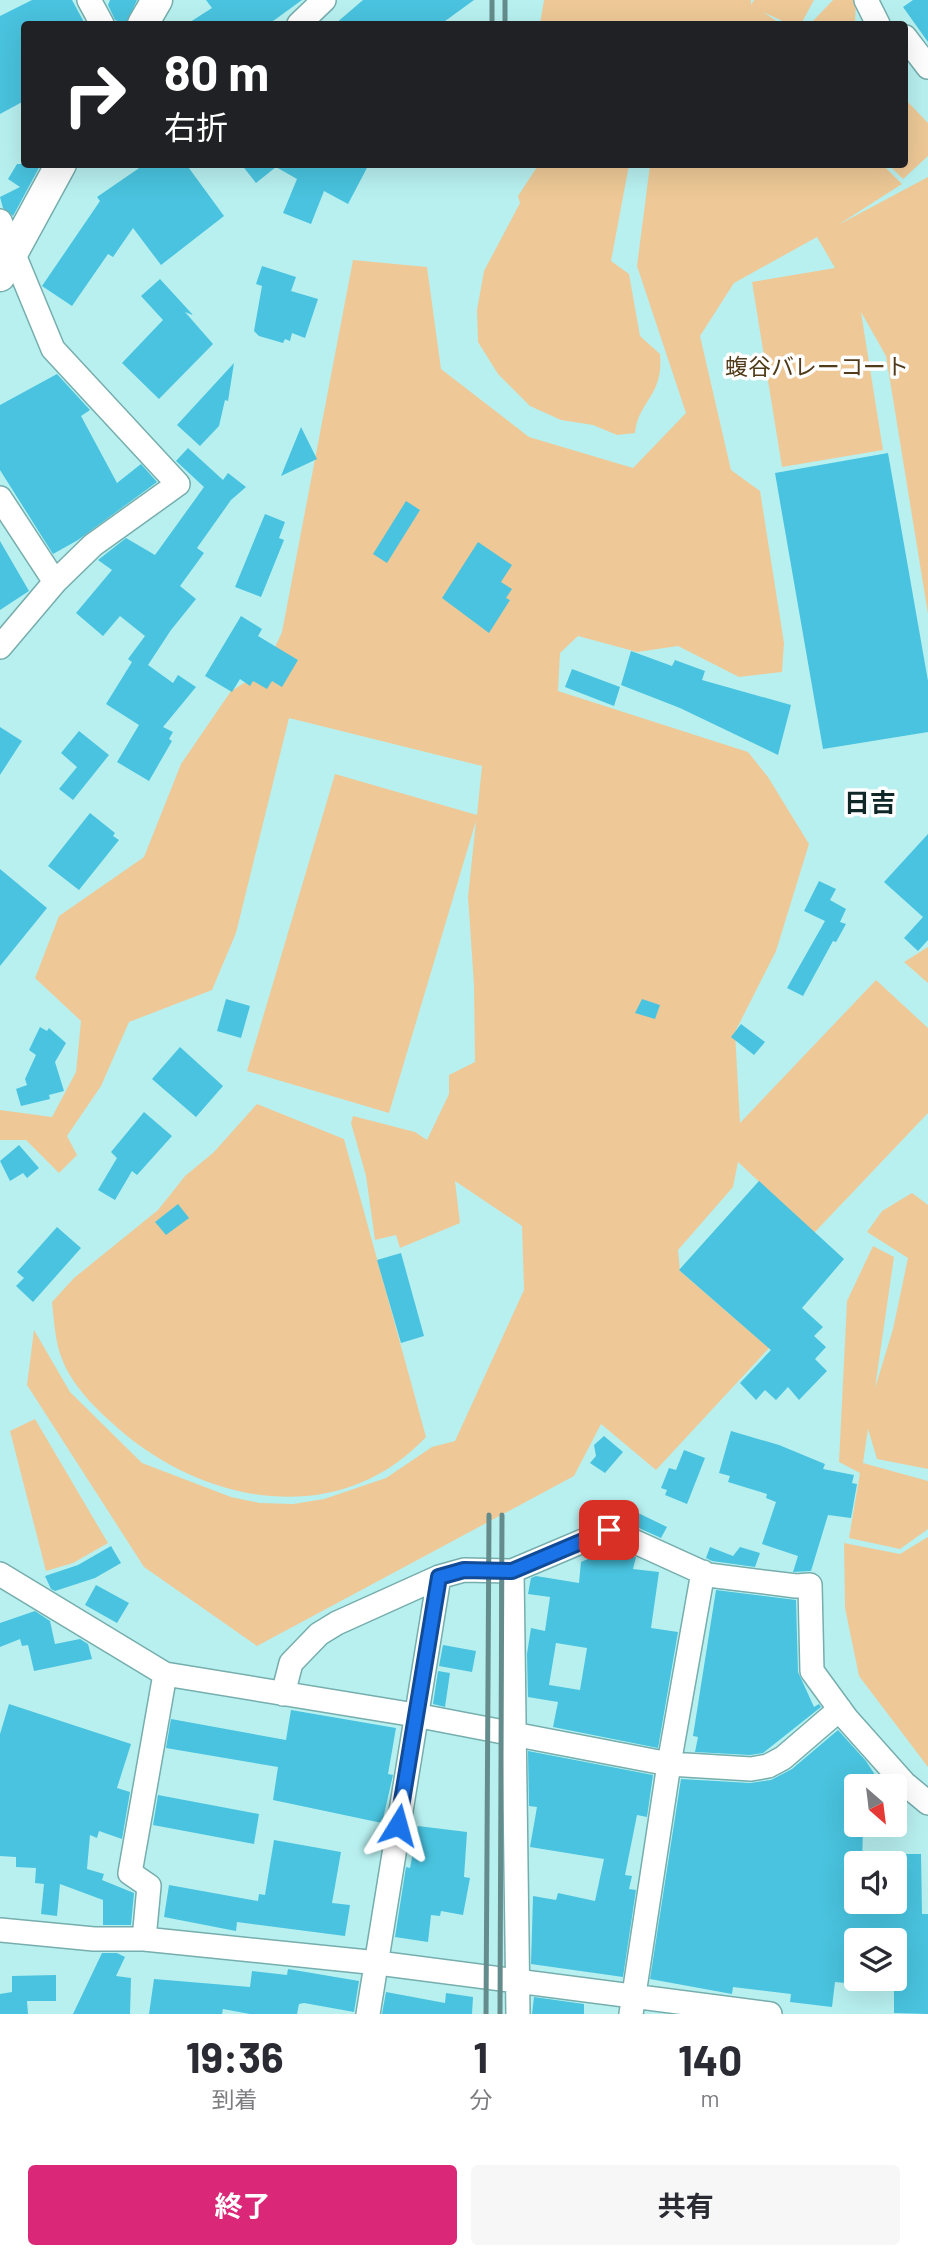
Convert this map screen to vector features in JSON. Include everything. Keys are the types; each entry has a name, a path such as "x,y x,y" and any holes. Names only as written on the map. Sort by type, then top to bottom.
{"street":[{"path":"89,0 100,21"},
{"path":"145,21 157,0"},
{"path":"302,21 324,0"},
{"path":"866,0 876,21"},
{"path":"908,41 928,67"},
{"path":"5,264 64,168"},
{"path":"0,221 5,264 53,349 178,484 93,545 55,582 0,647"},
{"path":"0,498 55,582"},
{"path":"283,1694 291,1663 319,1634 337,1623 439,1577 464,1570 512,1571 609,1530 708,1575 796,1586 810,1585 812,1671 840,1709 904,1783 928,1803"},
{"path":"512,1571 512,1736 518,2014"},
{"path":"632,2005 669,1764 703,1572"},
{"path":"0,1574 165,1674 415,1715 512,1736 669,1764 751,1769 768,1766 783,1758 840,1709"},
{"path":"368,2014 439,1577"},
{"path":"144,1939 149,1886 130,1873 165,1674"},
{"path":"0,1930 94,1939 144,1939 378,1963 519,1981 632,2005 770,2014"}],"green space":[{"path":"544,0 751,0 751,5 754,0 814,0 803,21 782,21 763,12 776,21 540,21"},
{"path":"833,0 856,0 855,21 813,21"},
{"path":"908,102 928,123 928,156 903,179 892,168 908,168"},
{"path":"536,168 628,168 611,261 629,274 640,336 660,354 658,380 637,422 635,433 617,435 593,425 561,420 530,406 498,374 478,342 477,310 484,271 520,203 518,196"},
{"name":"蝮谷バレーコート","path":"650,168 886,168 902,184 838,225 928,177 928,614 886,356 861,312 883,450 782,467 752,282 835,268 817,237 734,283 700,336 731,470 760,491 784,643 782,672 739,677 678,646 637,652 578,636 560,653 558,691 748,752 768,777 809,844 776,951 735,1032 740,1123 876,980 928,1028 928,1113 814,1233 738,1162 733,1187 678,1250 680,1271 769,1348 656,1470 601,1424 574,1476 257,1646 144,1567 27,1385 34,1330 70,1392 142,1463 231,1497 260,1503 293,1504 324,1499 386,1478 432,1447 455,1441 524,1290 522,1226 455,1181 460,1223 400,1248 396,1235 375,1240 366,1176 351,1123 353,1116 415,1132 427,1140 449,1094 449,1075 475,1062 474,985 468,897 476,821 389,1113 247,1071 335,774 477,815 482,766 289,718 236,933 212,990 129,1022 101,1086 67,1136 77,1155 59,1173 26,1140 0,1140 0,1110 52,1117 76,1072 81,1021 35,978 59,916 144,857 181,764 231,691 264,671 282,632 353,260 427,267 441,369 529,437 633,468 686,413 637,266"},
{"path":"928,947 928,983 904,962"},
{"path":"257,1104 344,1139 426,1437 391,1467 352,1486 310,1496 268,1496 226,1488 185,1472 146,1450 111,1422 76,1385 62,1359 55,1331 52,1302 74,1278 158,1210 185,1176 214,1152"},
{"path":"912,1193 928,1205 928,1469 877,1459 868,1429 863,1463 928,1481 928,1529 900,1549 849,1538 860,1473 839,1462 847,1301 873,1246 894,1257 875,1388 893,1329 908,1258 867,1232 882,1211"},
{"path":"35,1419 108,1543 73,1563 46,1571 10,1431"},
{"path":"928,1537 928,1767 859,1676 845,1608 844,1543 900,1554"}],"building":[{"path":"32,0 72,0 83,21 21,21 21,103 0,114 0,16"},
{"path":"110,0 137,0 127,21 115,20 108,5"},
{"path":"206,0 302,0 273,21 192,21 212,8"},
{"path":"363,0 474,0 445,21 338,21"},
{"path":"913,0 928,0 928,42 903,7"},
{"path":"17,164 21,164 21,168 39,168 13,216 3,208 0,197 20,187 8,179"},
{"path":"139,168 189,168 224,216 161,265 133,228 113,257 108,254 72,306 42,286 100,201 97,197"},
{"path":"244,168 275,168 256,183"},
{"path":"278,168 367,168 348,204 324,191 311,224 283,213 297,179"},
{"path":"262,266 296,277 291,291 318,299 305,338 292,333 290,341 285,339 283,343 259,336 254,331 262,286 256,284"},
{"path":"160,279 193,315 185,312 213,344 159,399 122,363 163,320 141,296"},
{"path":"234,363 228,401 225,400 219,426 200,446 177,425"},
{"path":"57,374 90,410 81,416 117,483 141,464 157,482 78,540 53,554 0,470 0,405"},
{"path":"301,427 317,459 281,476"},
{"path":"188,448 223,480 228,473 246,487 231,500 197,548 204,553 180,586 196,599 148,665 173,683 178,675 196,687 163,727 173,732 169,739 172,741 149,781 117,762 139,725 106,704 132,662 128,659 145,636 120,616 103,636 76,613 112,570 98,560 126,538 155,555 204,487 176,461"},
{"path":"888,453 928,681 928,732 823,749 775,473"},
{"path":"406,501 420,510 387,563 373,554"},
{"path":"265,514 285,522 279,538 284,540 261,597 235,587"},
{"path":"0,541 29,591 0,610"},
{"path":"478,542 512,565 501,582 512,589 506,598 510,600 489,633 442,598"},
{"path":"241,616 262,629 258,636 298,660 282,687 272,681 267,689 253,681 250,686 240,679 232,692 205,676"},
{"path":"631,651 672,666 675,660 705,671 702,680 791,705 778,755 680,708 621,685"},
{"path":"572,669 620,687 614,706 565,687"},
{"path":"0,727 22,741 0,775"},
{"path":"79,731 109,755 73,800 59,789 77,767 61,753"},
{"path":"90,813 115,833 113,836 119,840 79,890 48,866"},
{"path":"928,834 928,940 918,951 904,938 923,917 884,882"},
{"path":"0,869 47,908 0,966"},
{"path":"819,881 836,889 830,900 846,909 840,922 846,924 836,942 833,941 803,996 787,988 825,921 804,911"},
{"path":"226,999 250,1006 241,1038 217,1031"},
{"path":"642,999 660,1005 655,1019 635,1013"},
{"path":"741,1024 765,1042 754,1055 731,1037"},
{"path":"40,1027 47,1031 49,1028 66,1043 55,1062 64,1091 49,1095 50,1099 21,1106 16,1089 27,1085 25,1079 36,1055 29,1050"},
{"path":"180,1047 223,1086 196,1117 152,1079"},
{"path":"144,1112 172,1136 137,1175 132,1171 115,1200 98,1190 117,1158 111,1152"},
{"path":"19,1145 39,1168 27,1178 23,1173 10,1181 0,1161"},
{"path":"759,1181 844,1259 802,1308 823,1327 814,1336 826,1347 815,1359 827,1371 799,1400 788,1387 776,1400 765,1390 756,1400 740,1383 771,1350 679,1270"},
{"path":"178,1204 189,1218 166,1235 155,1222"},
{"path":"57,1227 81,1248 33,1302 16,1286 24,1278 17,1272"},
{"path":"401,1253 424,1336 401,1343 377,1260"},
{"path":"731,1431 779,1445 825,1464 823,1469 854,1475 852,1483 857,1484 851,1518 828,1515 811,1571 793,1572 798,1556 762,1544 776,1502 766,1498 767,1494 728,1482 730,1476 719,1473"},
{"path":"604,1436 623,1452 605,1473 590,1463 596,1456 594,1445"},
{"path":"684,1450 705,1458 687,1504 665,1495 667,1490 661,1488 669,1468 676,1470"},
{"path":"634,1511 667,1527 661,1538 628,1523"},
{"path":"111,1546 121,1563 95,1578 55,1591 51,1589 45,1576 78,1565"},
{"path":"710,1547 733,1556 740,1547 760,1553 755,1567 712,1561 706,1558"},
{"path":"613,1550 636,1557 633,1569 659,1572 651,1628 678,1632 658,1748 553,1727 558,1702 528,1697 527,1654 531,1628 545,1631 550,1597 528,1594 531,1578 536,1576 579,1583 581,1562 597,1555 612,1560","holes":["556,1643 587,1648 580,1690 549,1685"]},
{"path":"96,1585 129,1603 117,1623 85,1605"},
{"path":"716,1590 796,1600 798,1672 814,1707 819,1704 821,1707 763,1753 750,1755 695,1752 698,1737 693,1736"},
{"path":"35,1611 50,1621 55,1644 80,1639 88,1644 92,1659 34,1671 28,1645 22,1646 20,1639 0,1647 0,1623"},
{"path":"443,1645 476,1651 472,1672 439,1666"},
{"path":"438,1671 450,1673 445,1707 433,1704"},
{"path":"9,1704 131,1744 117,1788 130,1792 122,1839 99,1831 97,1838 90,1835 87,1869 104,1874 102,1880 134,1893 131,1925 103,1925 103,1900 60,1884 57,1916 41,1914 44,1884 35,1883 36,1868 16,1867 16,1857 0,1856 0,1734"},
{"path":"291,1710 396,1728 388,1774 393,1775 382,1823 273,1800 278,1767 166,1748 171,1719 286,1740"},
{"path":"838,1730 874,1774 844,1774 844,1838 863,1838 862,1851 844,1851 844,1914 907,1914 907,1854 921,1854 922,1914 928,1914 928,2014 894,2013 894,1991 907,1991 907,1928 844,1928 844,1983 835,1982 832,2007 790,2002 791,1994 733,1987 732,1994 650,1979 681,1779 750,1783 771,1780 792,1769"},
{"path":"528,1751 653,1775 647,1817 637,1815 625,1875 632,1876 629,1889 636,1890 623,1977 531,1964 533,1896 556,1900 558,1893 595,1901 604,1859 530,1847 537,1807 529,1806"},
{"path":"158,1795 259,1814 254,1844 153,1825"},
{"path":"418,1826 467,1832 464,1877 470,1878 463,1915 441,1911 440,1916 431,1915 428,1942 395,1937 406,1867 410,1868"},
{"path":"274,1840 341,1852 332,1903 350,1905 345,1936 237,1922 236,1931 164,1917 169,1885 258,1901 259,1894 265,1895"},
{"path":"102,1953 117,1953 125,1957 116,1976 131,1978 130,2014 73,2014"},
{"path":"288,1969 359,1981 354,2012 304,2003 299,2004 297,2014 250,2014 223,2009 222,2014 149,2014 154,1979 250,1987 252,1971 287,1975"},
{"path":"56,1975 56,2001 27,2001 28,2014 0,2014 0,1994 12,1992 12,1976"},
{"path":"386,1992 445,2003 446,1993 473,1997 472,2014 382,2014"},
{"path":"534,1997 584,2004 584,2014 532,2014"}],"railway":[{"path":"492,0 492,21"},
{"path":"505,0 505,21"},
{"path":"486,2014 489,1515"},
{"path":"500,2014 502,1515"}],"district":[{"name":"日吉","path":"870,801"}],"route":[{"path":"398,1825 439,1577 464,1570 512,1571 609,1530"}]}
